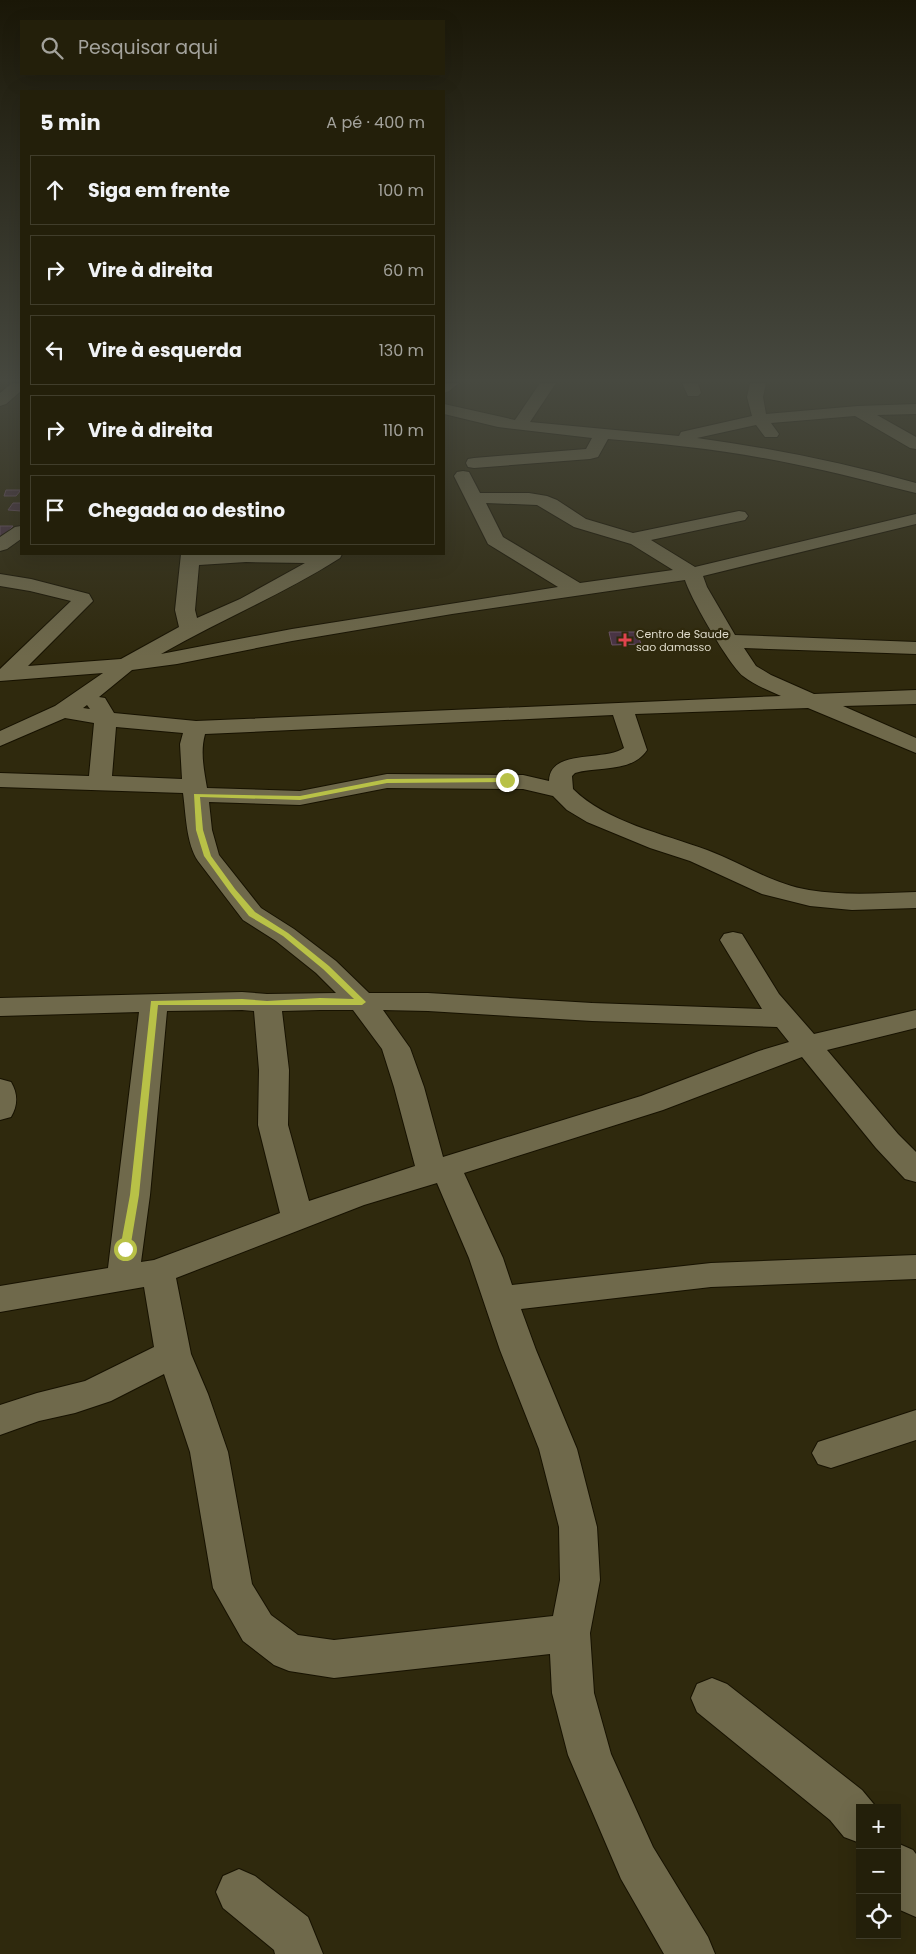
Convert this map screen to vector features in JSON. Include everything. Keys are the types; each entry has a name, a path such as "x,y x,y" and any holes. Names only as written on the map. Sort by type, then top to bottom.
{"street":[{"path":"462,474 495,540 577,590"},
{"path":"860,474 916,488"},
{"path":"473,498 529,498 541,500 551,504 580,523 631,539 654,550 692,573 697,587 729,641 749,670 815,702 916,746"},
{"path":"631,539 739,516"},
{"path":"4,675 126,665 177,658 292,635 452,608 692,573 916,519"},
{"path":"190,629 184,610 190,557 330,556"},
{"path":"0,739 63,711 91,693 126,665 190,629 247,603 330,556"},
{"path":"0,580 70,594 82,598 83,601 4,675"},
{"path":"729,641 916,648"},
{"path":"91,693 106,719 100,783"},
{"path":"63,711 106,719 196,728 622,708 916,697"},
{"path":"561,792 560,773 565,768 576,764 620,760 631,756 636,750 622,708"},
{"path":"196,728 191,744 195,790 200,830 208,856 252,914 292,940 326,967 362,1002 396,1048 409,1087 423,1143 486,1258 558,1449 578,1527 580,1580 570,1633 573,1693 590,1755 637,1864 691,1954"},
{"path":"0,802 7,780 100,783 300,798 387,781 507,780 561,792 575,804 596,817 650,840 699,856 771,889 810,898 852,902 916,900"},
{"path":"732,940 768,998 888,1141 916,1171"},
{"path":"0,1007 242,1001 267,1003 320,1001 428,1002 592,1012 786,1020"},
{"path":"154,1003 134,1195 125,1249 141,1275 190,1394 210,1452 233,1588 257,1628 290,1652 334,1659 570,1633"},
{"path":"267,1003 274,1070 273,1125 297,1217"},
{"path":"0,1299 141,1275 353,1197 652,1103 769,1058 830,1039 916,1019"},
{"path":"0,1089 2,1105 0,1110"},
{"path":"500,1299 711,1275 916,1267"},
{"path":"0,1420 37,1407 75,1399 98,1391 173,1354"},
{"path":"831,1453 916,1425"},
{"path":"712,1698 846,1804 856,1816"},
{"path":"901,1872 916,1894"},
{"path":"239,1892 291,1934 299,1954"}],"building":[{"path":"6,490 20,490 16,496 4,496"},
{"path":"13,503 20,503 20,511 8,510"},
{"path":"0,526 13,526 0,540"},
{"path":"609,632 637,632 641,644 612,645"}],"place":[{"name":"Centro de Saude sao damasso","path":"625,640"}],"route":[{"path":"125,1249 134,1195 148,1077 154,1003 242,1001 267,1003 362,1002 326,967 286,935 252,914 232,890 208,856 200,830 196,795 285,799 321,796 387,781 507,780"}]}
